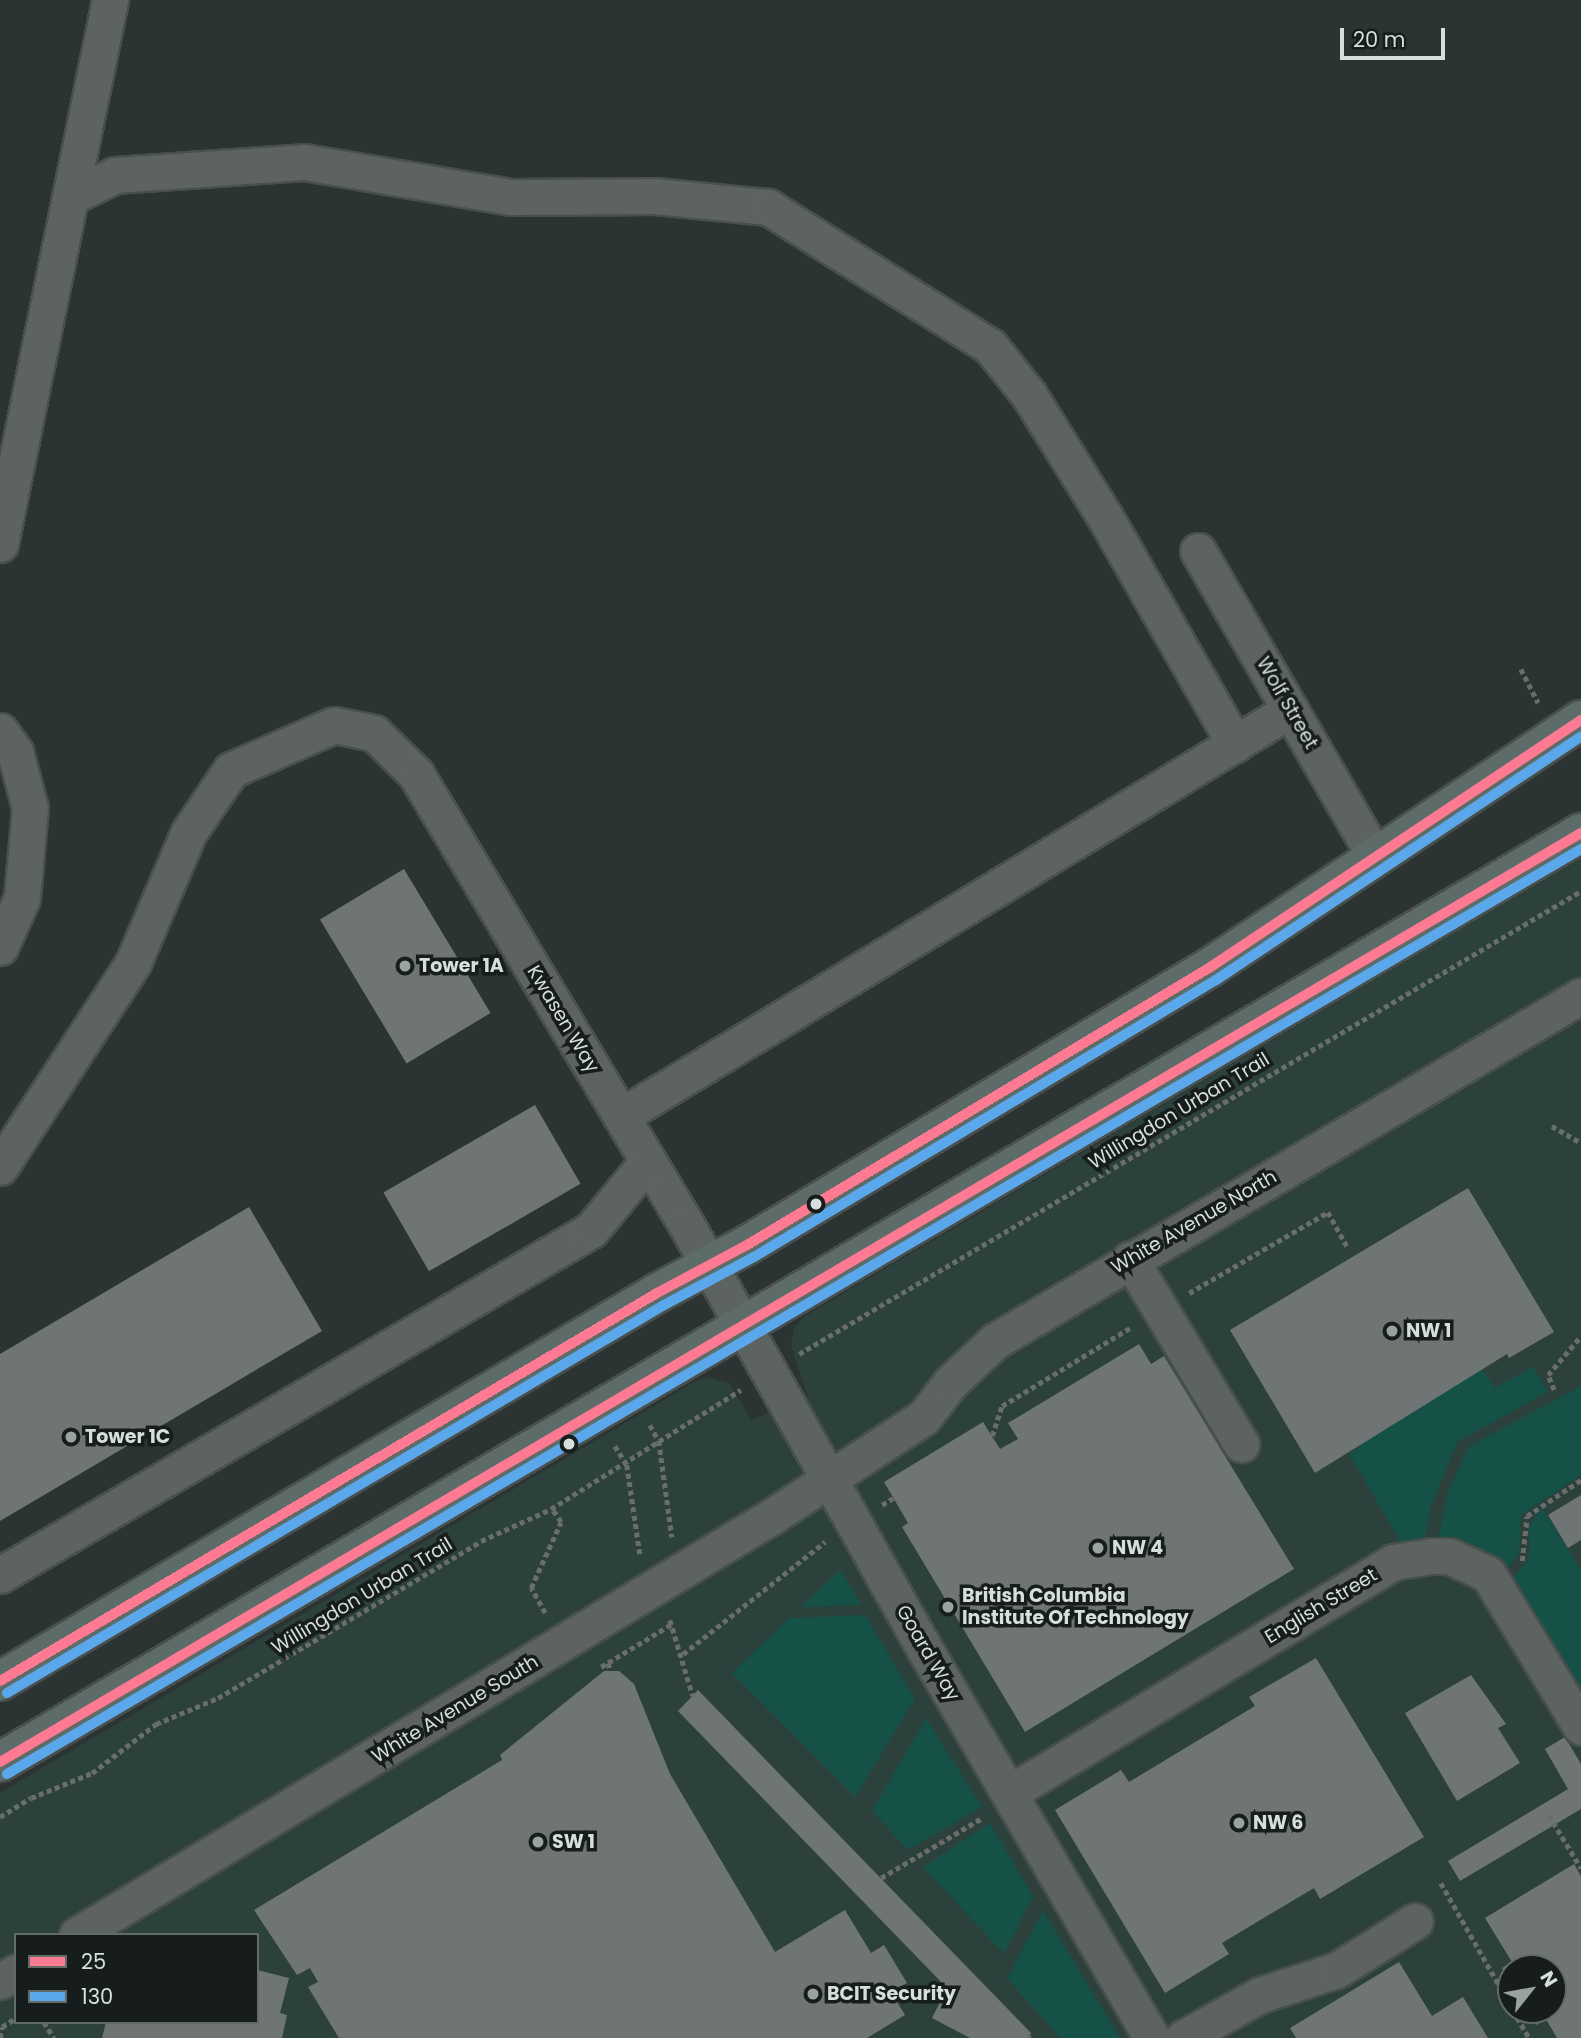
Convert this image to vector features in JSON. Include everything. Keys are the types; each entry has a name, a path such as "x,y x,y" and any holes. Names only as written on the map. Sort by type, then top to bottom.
{"main road":[{"path":"0,1681 1209,968 1581,720"},
{"path":"0,1762 741,1324 1290,1007 1581,833"}],"street":[{"path":"0,544 110,0"},
{"path":"71,197 115,175 303,162 511,197 655,196 768,207 990,346 1029,395 1098,506 1235,744"},
{"name":"Wolf Street","path":"1198,551 1375,856"},
{"path":"621,1116 1290,710"},
{"name":"Kwasen Way","path":"0,1167 133,963 189,832 231,770 334,725 374,733 416,774 709,1265"},
{"path":"0,731 15,752 30,808 22,898 0,947"},
{"name":"White Avenue North","path":"830,1478 924,1417 951,1382 995,1341 1130,1259 1581,996"},
{"path":"0,1575 591,1230 648,1161"},
{"path":"1130,1259 1241,1444"},
{"name":"Goard Way","path":"709,1265 1152,2038"},
{"name":"White Avenue South","path":"80,1933 653,1590 830,1478"},
{"name":"English Street","path":"1011,1796 1393,1562 1449,1556 1470,1563 1497,1585 1581,1727"},
{"path":"1183,2038 1260,1995 1336,1970 1415,1921"}],"path":[{"name":"Willingdon Urban Trail","path":"793,1358 1581,891"},
{"path":"1552,1126 1581,1143"},
{"path":"1554,1390 1548,1375 1581,1336"},
{"name":"Willingdon Urban Trail","path":"0,1817 31,1798 92,1773 156,1724 218,1698 481,1541 551,1509 627,1465 659,1441 736,1392"},
{"path":"650,1425 659,1441 673,1541 662,1547"},
{"path":"615,1446 627,1465 641,1560 651,1553"},
{"path":"1497,1585 1522,1561 1527,1516 1581,1480"},
{"path":"683,1654 855,1522 893,1498"},
{"path":"546,1615 531,1588 561,1522 551,1509"},
{"path":"601,1667 672,1625 683,1654 693,1696"},
{"path":"608,1663 611,1670"},
{"path":"881,1878 1011,1796"},
{"path":"1549,1815 1581,1868"},
{"path":"1441,1883 1497,1982"},
{"path":"0,2038 2,2027 14,2019"}],"shaded area":[{"name":"British Columbia Institute Of Technology","path":"1581,858 1581,2038 0,2038 0,1793 696,1381 710,1378 729,1383 751,1420 808,1397 791,1346 794,1328 805,1316"}],"green space":[{"path":"1480,1366 1495,1388 1533,1367 1548,1392 1458,1441 1431,1505 1425,1539 1402,1545 1349,1453 1361,1446 1350,1430"},
{"path":"1581,1386 1581,1475 1521,1515 1519,1554 1507,1569 1466,1544 1438,1538 1449,1490 1468,1447"},
{"path":"1542,1508 1581,1570 1581,1691 1513,1578 1526,1563 1530,1549 1528,1528"},
{"path":"840,1570 862,1605 801,1607"},
{"path":"865,1615 915,1699 855,1797 732,1673 789,1618"},
{"path":"926,1718 982,1807 908,1850 872,1811"},
{"path":"990,1823 1033,1896 1004,1954 923,1867"},
{"path":"1043,1911 1120,2038 1060,2038 1007,1978"}],"building":[{"name":"Tower 1A","path":"404,869 491,1013 407,1063 320,919"},
{"path":"535,1105 580,1184 429,1271 383,1192"},
{"name":"NW 1","path":"1468,1188 1554,1332 1509,1358 1507,1354 1315,1473 1230,1330"},
{"name":"Tower 1C","path":"249,1207 322,1331 0,1521 0,1354"},
{"name":"NW 4","path":"1139,1344 1151,1364 1164,1356 1294,1569 1025,1732 902,1527 908,1523 884,1482 983,1422 1000,1449 1018,1439 1008,1423"},
{"path":"1581,1495 1581,1540 1568,1548 1548,1515"},
{"name":"NW 6","path":"1316,1658 1424,1837 1320,1899 1314,1888 1222,1943 1229,1954 1165,1993 1055,1810 1121,1770 1129,1782 1255,1706 1249,1697"},
{"name":"SW 1","path":"604,1671 619,1671 634,1684 670,1774 775,1952 845,1910 871,1953 884,1945 907,1983 891,1992 905,2015 867,2038 339,2038 308,1987 318,1982 310,1968 297,1975 254,1910 502,1760 500,1755"},
{"path":"1471,1675 1506,1724 1498,1728 1520,1763 1457,1801 1405,1713"},
{"path":"698,1690 1031,2033 1028,2038 970,2038 932,2018 947,1988 678,1711"},
{"path":"1565,1737 1581,1764 1581,1809 1460,1881 1448,1861 1568,1789 1545,1749"},
{"path":"1574,1864 1581,1876 1581,2038 1557,2038 1549,2024 1567,2024 1567,1954 1507,1954 1485,1918"},
{"path":"1399,1962 1432,2016 1463,1997 1488,2038 1296,2038 1290,2028"},
{"path":"259,1970 289,1978 280,2013 287,2015 282,2038 102,2038 106,2024 259,2024"}],"transit line":[{"name":"25","path":"0,1681 657,1293 747,1245 1209,968 1581,720"},
{"name":"130","path":"7,1693 664,1305 754,1257 1216,980 1581,737"},
{"name":"25","path":"0,1762 1581,833"},
{"name":"130","path":"7,1774 1581,849"}],"place":[{"name":"Tower 1A","path":"405,966"},
{"name":"NW 1","path":"1392,1331"},
{"name":"Tower 1C","path":"71,1437"},
{"name":"NW 4","path":"1098,1548"},
{"name":"British Columbia Institute Of Technology","path":"948,1607"},
{"name":"NW 6","path":"1239,1823"},
{"name":"SW 1","path":"538,1842"},
{"name":"BCIT Security","path":"813,1994"}]}
